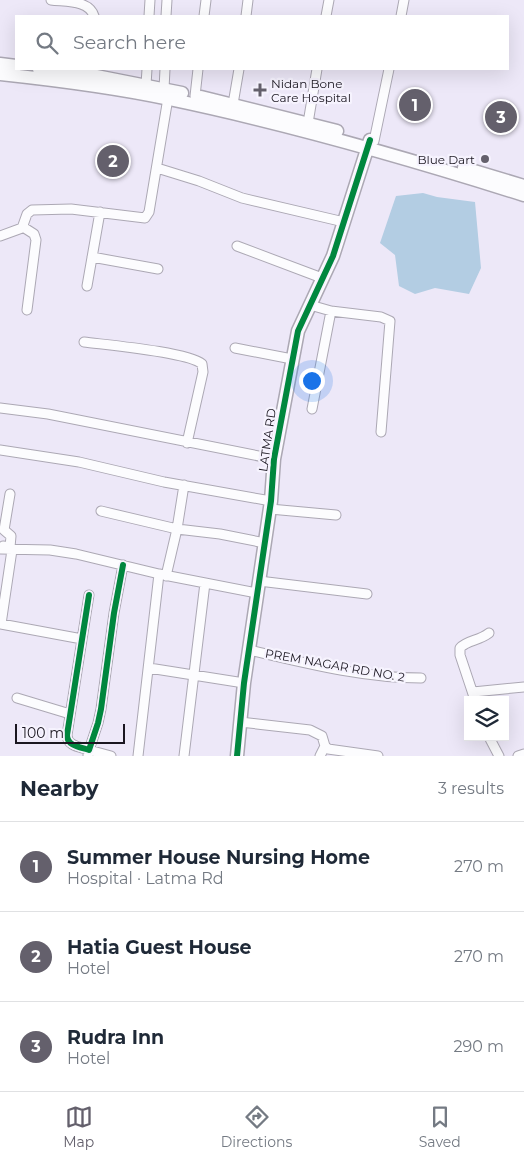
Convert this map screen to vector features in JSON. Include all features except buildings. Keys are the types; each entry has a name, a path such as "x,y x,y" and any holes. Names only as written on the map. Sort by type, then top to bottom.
{"main road":[{"path":"0,64 15,66"},
{"path":"56,70 91,72 129,87 146,86 166,94 195,96 308,123 524,195"},
{"path":"0,74 129,87 166,94 370,143 524,186"},
{"name":"LATMA RD","path":"237,756 244,683 265,543 274,459 298,331 332,256 370,143"}],"street":[{"path":"51,0 85,4 92,10 94,15"},
{"path":"149,15 150,0"},
{"path":"166,15 167,0"},
{"path":"204,15 206,0"},
{"path":"246,15 248,0"},
{"path":"326,15 329,0"},
{"path":"401,15 404,0"},
{"path":"146,70 146,86"},
{"path":"0,236 17,231 23,227 27,214 32,210 54,208 145,218 149,212 157,168 166,94 165,70"},
{"path":"195,96 198,70"},
{"path":"233,104 239,70"},
{"path":"308,123 317,70"},
{"path":"370,143 390,70"},
{"path":"157,168 199,181 242,198 344,222"},
{"path":"87,286 100,212"},
{"path":"23,227 34,234 36,240 27,310"},
{"path":"237,246 322,278"},
{"path":"92,257 158,269"},
{"path":"310,305 331,311 381,317 390,321 381,432"},
{"path":"312,409 331,311"},
{"path":"84,342 168,353 196,360 202,364 203,372 187,443"},
{"path":"235,348 292,359"},
{"path":"0,408 48,414 274,459"},
{"path":"0,450 79,462 270,505 336,515"},
{"path":"138,756 163,575 177,528 184,485"},
{"path":"10,494 4,530 11,536 10,547 3,546 5,549 1,627 82,639"},
{"path":"100,511 177,528 265,543"},
{"path":"5,549 50,550 76,554 205,583 368,594"},
{"path":"89,753 101,709 114,613 123,565"},
{"path":"184,756 205,583"},
{"path":"90,595 67,735 68,741 89,753 111,756"},
{"path":"490,633 483,638 464,644 460,648 460,655 474,696 524,687"},
{"name":"PREM NAGAR RD NO. 2","path":"249,650 301,662 374,674 421,678"},
{"path":"149,668 244,683"},
{"path":"17,698 70,714"},
{"path":"240,722 310,730 320,734 325,746 332,751 378,756"},
{"path":"491,741 499,756"},
{"path":"320,756 325,746"},
{"path":"518,756 524,754"}],"water":[{"path":"423,193 437,197 475,202 481,268 469,294 435,288 415,294 399,286 395,255 380,243 396,196"}],"cycle path":[{"path":"237,756 244,683 271,501 274,459 298,331 333,256 370,140"},
{"path":"89,595 67,735 69,742 89,750 101,709 114,613 123,565"}],"place":[{"name":"Nidan Bone Care Hospital","path":"260,90"},
{"name":"Summer House Nursing Home","path":"415,105"},
{"name":"Rudra Inn","path":"501,117"},
{"name":"Blue Dart","path":"485,159"},
{"name":"Hatia Guest House","path":"113,161"}]}
